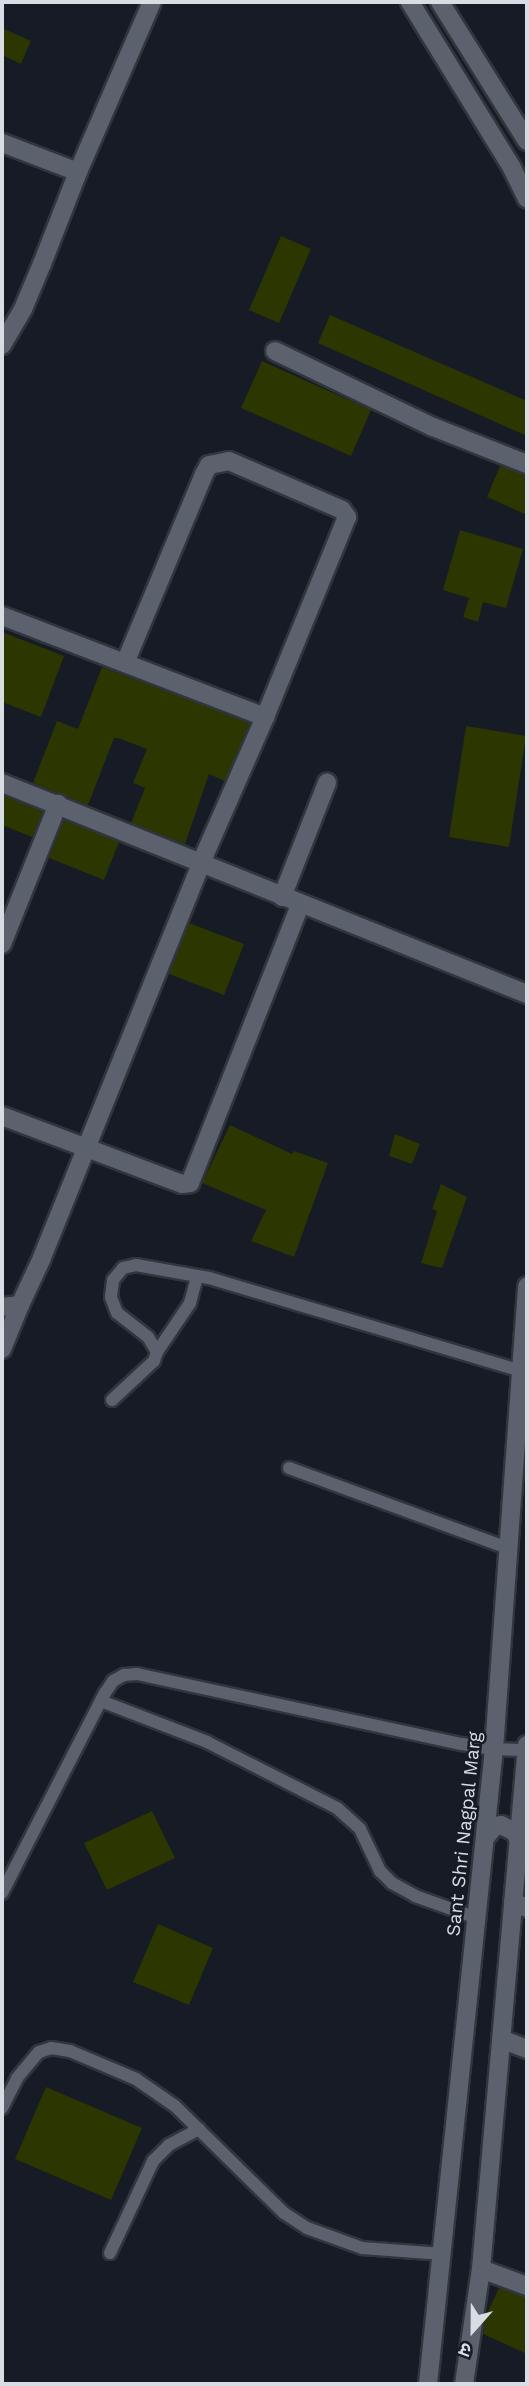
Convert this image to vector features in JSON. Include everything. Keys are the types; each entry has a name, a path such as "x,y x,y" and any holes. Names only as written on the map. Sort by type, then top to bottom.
{"street":[{"path":"2,345 28,298 78,172 152,2"},
{"path":"410,2 512,167 527,199"},
{"path":"440,2 527,141"},
{"path":"2,144 78,172"},
{"path":"275,351 433,427 527,464"},
{"path":"2,1349 11,1306 87,1150 202,862 347,517 342,510 229,461 209,465 125,663"},
{"path":"2,616 265,717"},
{"path":"2,783 527,994"},
{"path":"282,897 327,783"},
{"path":"2,944 58,804"},
{"path":"2,1116 182,1184 190,1183 300,905"},
{"name":"Sant Shri Nagpal Marg","path":"428,2384 494,1749 527,1286"},
{"path":"464,2384 481,2269 501,2039 520,1905 519,1841 527,1755"},
{"path":"485,1838 495,1826 501,1825 515,1832 519,1841"},
{"path":"501,2039 527,2049"},
{"path":"481,2269 527,2286"}],"lane":[{"path":"157,1352 148,1337 117,1313 111,1297 113,1280 123,1268 136,1265 197,1276 521,1371"},
{"path":"112,1400 153,1361 190,1303 197,1276"},
{"path":"289,1468 508,1548"},
{"path":"2,1893 101,1701 113,1681 124,1675 137,1674 527,1755"},
{"path":"101,1701 207,1742 337,1808 360,1829 380,1871 392,1883 415,1896 477,1918"},
{"path":"2,2108 17,2078 39,2052 51,2048 90,2058 136,2079 175,2106 284,2213 307,2228 362,2248 443,2254"},
{"path":"110,2253 153,2161 169,2145 199,2129"}],"building":[{"path":"2,28 31,41 21,64 2,55"},
{"path":"281,236 311,249 279,323 249,310"},
{"path":"330,315 527,401 527,436 318,343"},
{"path":"262,361 371,410 351,456 241,408"},
{"path":"500,466 527,475 527,515 487,497"},
{"path":"460,530 523,549 506,608 483,602 478,622 463,617 469,598 443,590"},
{"path":"2,632 64,656 41,717 2,702"},
{"path":"102,667 250,723 225,781 209,774 185,844 131,823 145,788 133,783 147,749 114,738 88,805 33,783 57,721 78,729"},
{"path":"466,726 526,736 509,847 449,837"},
{"path":"2,795 43,812 32,837 2,825"},
{"path":"64,820 119,842 104,880 49,858"},
{"path":"189,923 244,944 224,995 169,974"},
{"path":"230,1125 292,1154 294,1151 328,1163 294,1257 251,1241 266,1210 202,1183"},
{"path":"395,1134 420,1144 412,1164 389,1156"},
{"path":"441,1184 467,1197 442,1268 421,1263 437,1211 432,1209"},
{"path":"152,1811 175,1858 107,1890 84,1843"},
{"path":"158,1924 213,1948 189,2005 133,1982"},
{"path":"46,2087 142,2128 111,2200 15,2159"},
{"path":"499,2288 527,2297 527,2354 483,2334 485,2318"}]}
